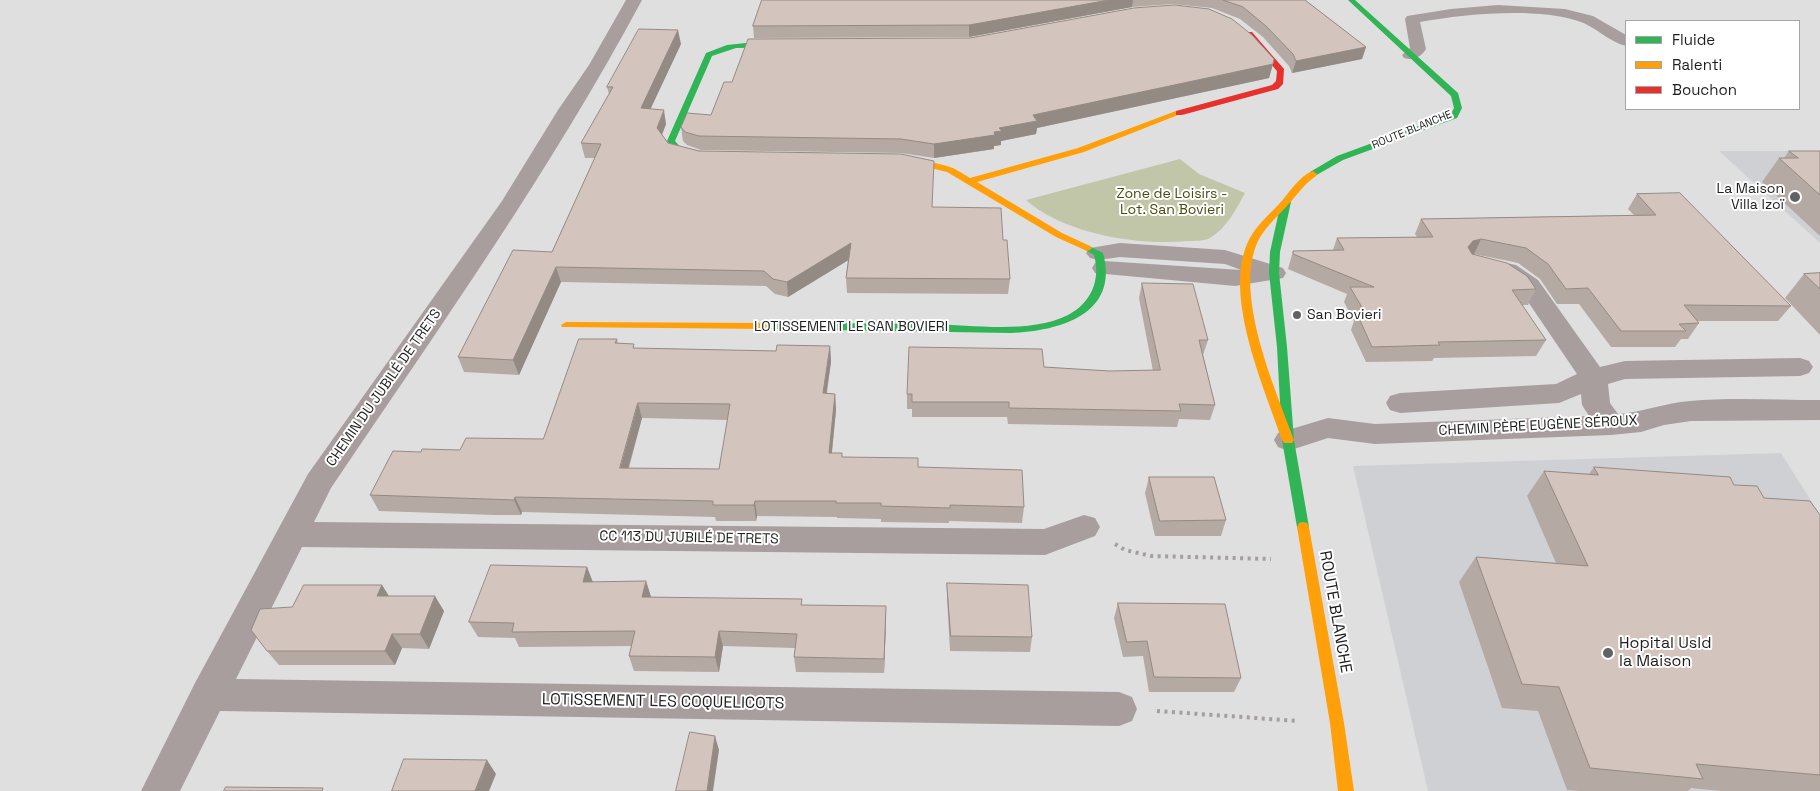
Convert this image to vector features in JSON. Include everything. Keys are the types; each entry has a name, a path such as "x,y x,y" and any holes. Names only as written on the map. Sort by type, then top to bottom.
{"street":[{"name":"CHEMIN DU JUBILÉ DE TRETS","path":"160,791 319,482 512,202 598,65 634,0"},
{"name":"ROUTE BLANCHE","path":"1288,440 1249,319 1247,271 1250,248 1261,227 1286,202 1301,182 1340,158 1454,116 1458,108 1455,95 1351,0"},
{"path":"971,181 1081,150 1168,116 1275,87 1280,82 1281,71 1247,32 1239,26"},
{"path":"711,158 688,156 678,152 673,147 671,141 709,55 730,46 799,45"},
{"path":"881,161 926,164 950,170 1101,260 1108,250 1129,250 1225,258 1247,271 1274,273"},
{"name":"ROUTE BLANCHE","path":"1286,202 1275,252 1274,273 1282,347 1288,440 1338,723 1346,791"},
{"name":"LOTISSEMENT LE SAN BOVIERI","path":"566,325 1014,328 1040,326 1063,322 1082,312 1102,284 1101,260"},
{"path":"1482,264 1508,270 1529,285 1594,378 1596,405 1611,425"},
{"path":"1400,403 1558,393 1594,378 1625,370 1800,367"},
{"name":"CHEMIN PÈRE EUGÈNE SÉROUX","path":"1288,440 1328,428 1375,434 1611,425 1640,422 1662,415 1691,411 1820,410"},
{"name":"CC 113 DU JUBILÉ DE TRETS","path":"291,534 1046,542 1084,527"},
{"name":"LOTISSEMENT LES COQUELICOTS","path":"208,695 1119,709"}],"lane":[{"path":"1410,54 1418,49 1412,19 1429,15 1521,9 1562,12 1583,17 1625,39"}],"path":[{"path":"1084,527 1125,550 1151,556 1276,559"},
{"path":"1119,709 1300,721"}],"shaded area":[{"name":"La Maison Villa Izoï","path":"1719,151 1820,151 1820,243"},
{"name":"Hopital Usld la Maison","path":"1781,453 1820,515 1820,791 1428,791 1353,466"}],"green space":[{"name":"Zone de Loisirs - Lot. San Bovieri","path":"1180,159 1199,174 1245,193 1226,224 1208,239 1168,242 1125,239 1103,235 1060,221 1042,212 1026,200"}],"building":[{"path":"762,0 1109,0 969,25 753,26"},
{"path":"1223,0 1305,0 1366,47 1296,61 1293,54 1266,26 1243,7"},
{"path":"1175,5 1209,9 1232,19 1252,35 1274,59 1273,64 1033,115 1037,121 999,128 1002,131 994,132 995,135 934,144 901,139 699,136 685,132 681,127 687,113 711,115 724,82 732,82 748,39 970,38 1134,8"},
{"path":"639,29 678,30 641,108 664,110 657,128 668,143 699,151 901,154 934,161 932,207 1001,208 1003,240 1007,240 1010,279 846,278 851,243 787,282 773,279 764,271 556,267 513,360 458,357 513,250 552,252 601,144 581,143 613,87 607,87"},
{"path":"1789,151 1820,151 1820,195 1779,158 1798,158"},
{"path":"1680,193 1791,306 1684,305 1699,323 1679,324 1686,331 1621,331 1588,288 1566,289 1548,264 1526,248 1481,239 1473,241 1468,247 1472,254 1507,263 1527,276 1536,289 1512,290 1546,340 1438,342 1440,345 1372,347 1357,314 1366,314 1350,287 1374,287 1293,254 1293,251 1344,250 1337,238 1433,237 1421,219 1656,215 1637,194"},
{"path":"1820,273 1820,289 1804,274"},
{"path":"1142,283 1193,284 1208,340 1199,340 1215,405 1179,404 1181,411 1009,408 1009,402 912,402 912,394 907,394 909,347 1042,349 1044,367 1109,371 1160,370"},
{"path":"579,339 617,339 615,343 634,344 633,348 776,351 777,345 830,346 823,393 835,394 829,453 842,453 842,457 918,458 918,467 1022,470 1024,507 950,505 950,508 881,506 881,503 836,503 836,501 755,501 754,505 713,505 713,501 515,497 514,500 370,495 393,451 421,452 422,449 460,450 466,438 543,439","holes":["638,403 730,404 719,469 620,468"]},
{"path":"1594,467 1730,477 1734,485 1757,486 1764,498 1810,501 1820,515 1820,775 1696,764 1703,779 1590,768 1559,687 1522,684 1476,557 1588,566 1544,471 1598,475"},
{"path":"1149,477 1214,477 1226,520 1160,521"},
{"path":"491,565 587,567 583,582 646,581 642,597 802,599 801,605 886,606 884,659 794,657 797,634 719,631 715,657 629,656 635,631 512,632 514,623 469,622"},
{"path":"947,583 1028,585 1032,637 951,636"},
{"path":"304,585 382,585 377,596 435,596 420,634 392,634 385,651 267,651 251,630 260,609 292,607"},
{"path":"1118,603 1225,604 1241,678 1154,677 1147,641 1127,642"},
{"path":"690,732 715,736 707,791 676,791"},
{"path":"404,759 487,760 475,791 392,791"},
{"path":"226,787 323,788 322,791 224,791"}],"traffic: fast":[{"path":"1313,174 1340,158 1454,116 1458,108 1455,95 1351,0"},
{"path":"704,158 680,152 671,141 709,55 736,45 784,45"},
{"path":"1286,202 1275,252 1274,273 1282,347 1288,440 1303,527"},
{"path":"768,326 1011,329 1042,327 1070,318 1079,313 1093,299 1100,282 1101,263 1098,253 1087,248"}],"traffic: slow":[{"path":"971,181 1081,150 1179,113"},
{"path":"897,161 926,164 950,170 1059,235 1087,248"},
{"path":"1288,440 1263,371 1249,320 1246,271 1250,249 1260,230 1301,184 1313,174"},
{"path":"566,325 768,326"},
{"path":"1303,527 1337,723 1346,791"}],"traffic: jam":[{"path":"1179,113 1275,87 1280,82 1281,71 1249,34"}],"place":[{"name":"La Maison Villa Izoï","path":"1795,197"},
{"name":"San Bovieri","path":"1297,315"},
{"name":"Hopital Usld la Maison","path":"1608,653"}]}
